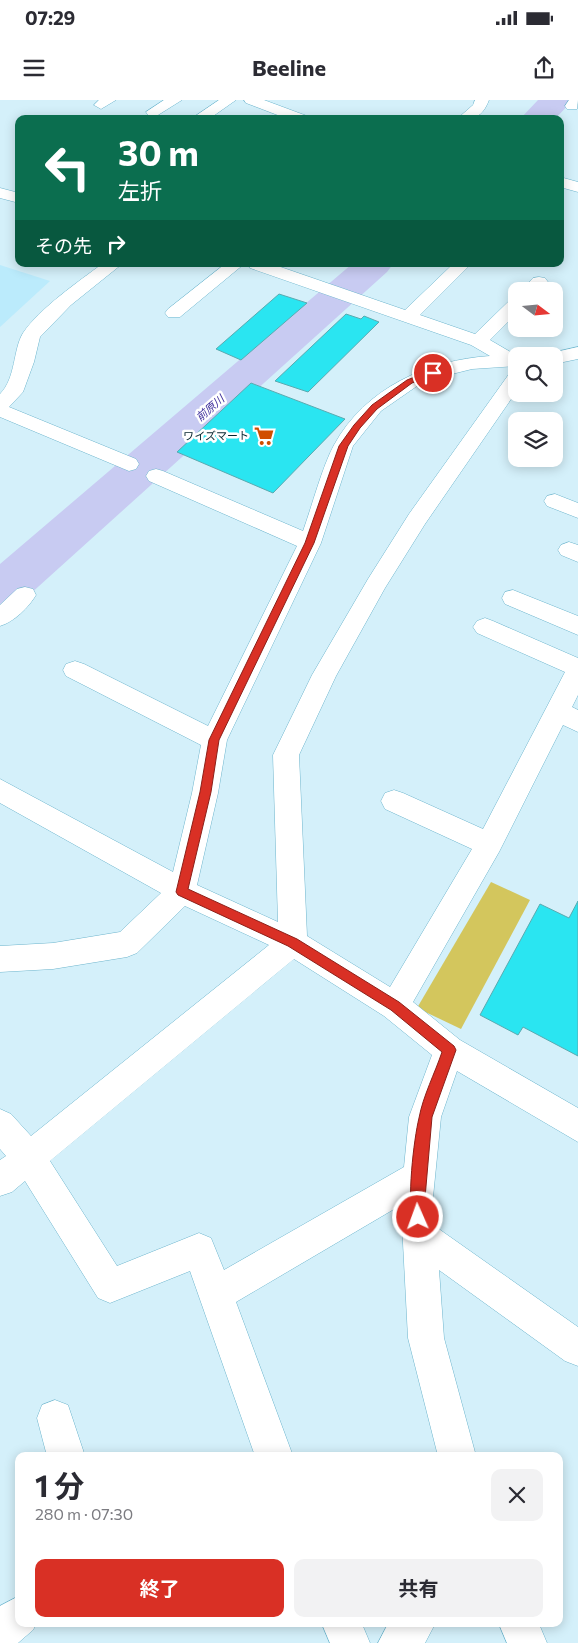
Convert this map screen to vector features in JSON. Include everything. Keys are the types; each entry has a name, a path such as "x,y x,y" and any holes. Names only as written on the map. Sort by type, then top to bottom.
{"street":[{"path":"153,112 175,100"},
{"path":"205,115 229,100"},
{"path":"250,100 287,115"},
{"path":"469,115 479,107 482,100"},
{"path":"564,183 578,187"},
{"path":"0,193 15,197"},
{"path":"0,405 13,392 25,362 31,335 66,301 109,267"},
{"path":"174,313 231,267"},
{"path":"265,267 478,341 508,362"},
{"path":"409,316 460,267"},
{"path":"478,341 508,312"},
{"path":"563,356 578,354"},
{"path":"0,959 53,956 127,944 182,892 206,792 214,740 310,543 344,446 357,426 374,407 410,382 433,373 472,363 508,366"},
{"path":"292,942 286,755 324,675 376,585 508,376"},
{"path":"0,410 128,464"},
{"path":"156,476 310,543"},
{"path":"555,501 578,511"},
{"path":"0,618 25,595"},
{"path":"513,598 578,626"},
{"path":"395,1006 489,844 567,716 578,670 485,627"},
{"path":"75,670 214,740"},
{"path":"0,790 182,892 292,942 395,1006 449,1050 578,1126"},
{"path":"394,801 489,844"},
{"path":"0,1180 292,942"},
{"path":"449,1050 425,1117 417,1197 426,1338 455,1452"},
{"path":"0,1125 29,1158 110,1286 199,1250 273,1452"},
{"path":"216,1294 419,1176"},
{"path":"420,1236 578,1348"},
{"path":"54,1418 65,1452"},
{"path":"0,1632 15,1619"},
{"path":"343,1627 350,1643"},
{"path":"398,1643 412,1627"},
{"path":"520,1627 527,1643"}],"shaded area":[{"path":"0,265 50,281 0,327"},
{"path":"491,882 530,900 461,1029 417,1008"}],"building":[{"path":"279,294 307,303 241,360 216,349"},
{"path":"346,314 361,319 364,316 379,322 308,392 275,381"},
{"path":"251,383 345,419 273,493 177,452"},
{"path":"578,901 578,1056 523,1027 518,1035 480,1015 540,904 569,918"}],"waterway":[{"name":"前原川","path":"540,115 557,100"},
{"name":"前原川","path":"0,592 371,267"}],"place":[{"name":"ワイズマート","path":"264,436"}],"route":[{"path":"418,1217 417,1197 425,1117 449,1050 395,1006 292,942 182,892 206,792 214,740 310,543 344,446 357,426 374,407 410,382 433,373"}]}
